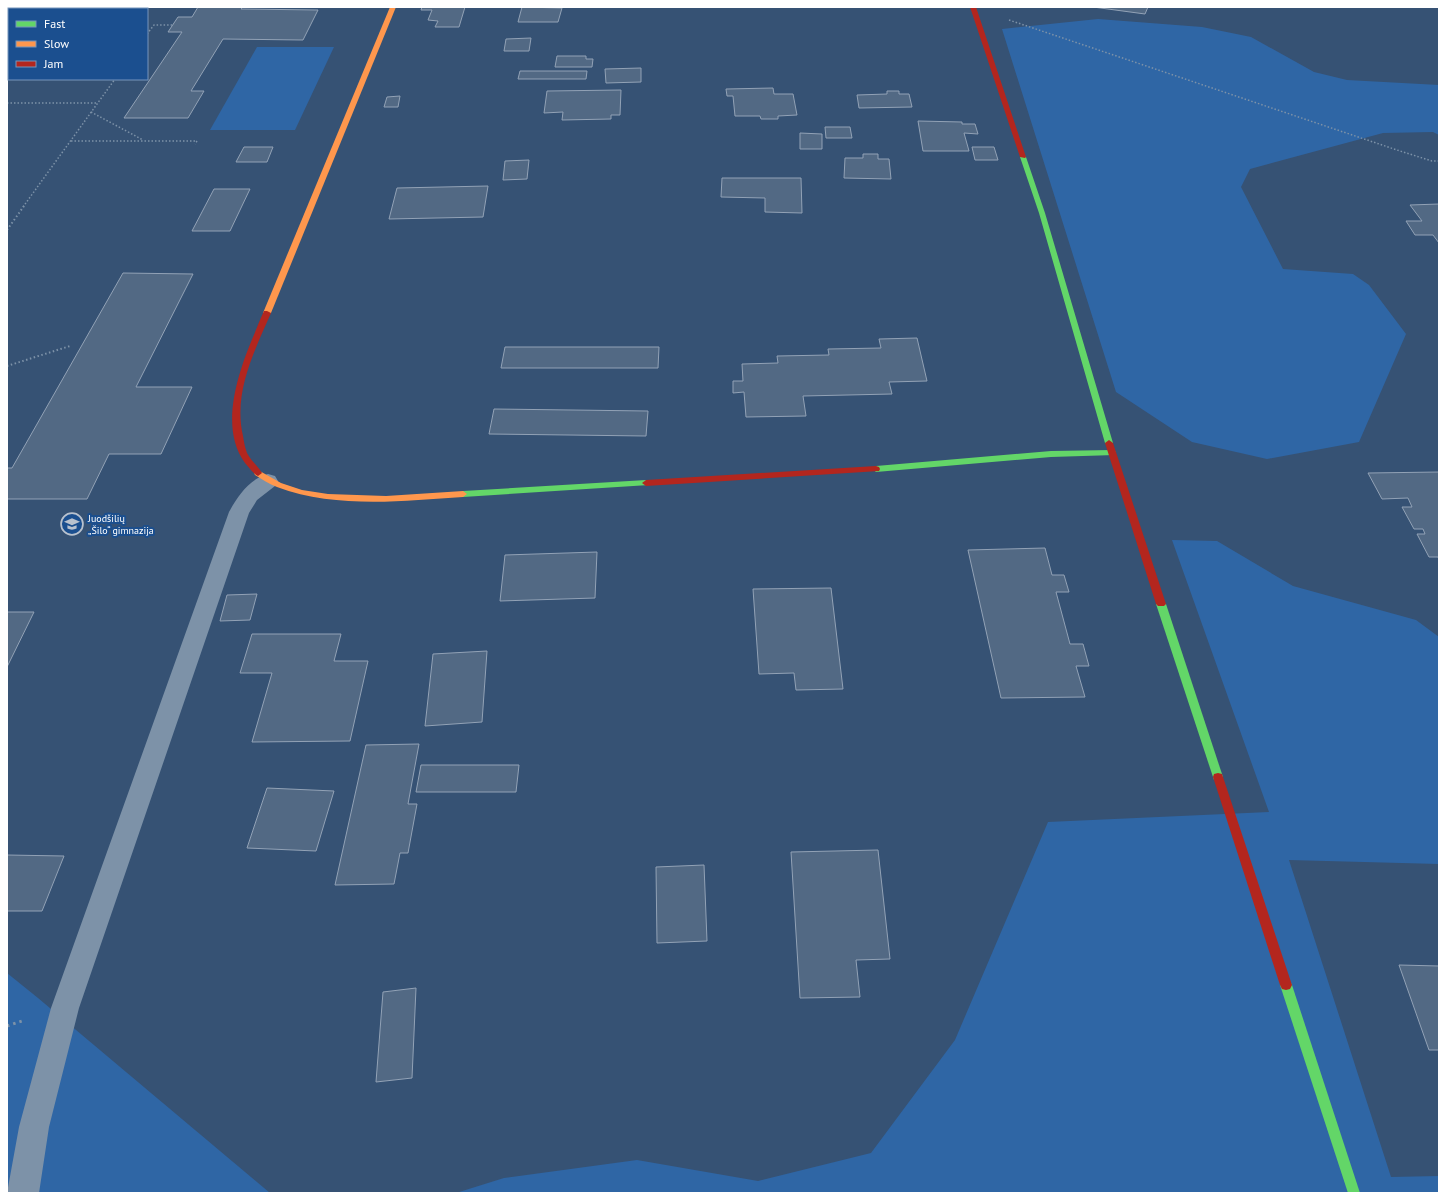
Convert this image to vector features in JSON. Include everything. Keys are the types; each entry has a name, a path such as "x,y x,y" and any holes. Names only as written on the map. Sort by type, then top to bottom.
{"street":[{"path":"393,7 248,361 237,400 236,430 244,459 268,481 299,492 344,499 406,497 890,468 1051,454 1112,453"},
{"path":"973,7 1042,213 1112,453 1354,1193"},
{"path":"23,1193 34,1128 65,1008 239,512 250,494 268,481"}],"path":[{"path":"976,17 1012,20 1400,151 1432,161 1439,161"},
{"path":"148,33 154,25 173,25"},
{"path":"7,230 113,80"},
{"path":"7,103 97,103"},
{"path":"91,112 145,141"},
{"path":"70,141 197,141 196,144"},
{"path":"7,366 70,346"}],"shaded area":[{"path":"1098,19 1202,27 1251,37 1314,72 1347,80 1439,85 1439,135 1433,132 1383,133 1250,169 1241,187 1283,269 1353,274 1369,285 1406,334 1359,442 1267,459 1192,442 1116,392 1002,29"},
{"path":"257,47 334,47 295,130 210,130"},
{"path":"1172,540 1217,541 1293,586 1416,620 1439,637 1439,864 1289,860 1391,1177 1439,1176 1439,1193 456,1193 504,1178 637,1160 758,1181 871,1153 955,1040 1048,822 1269,812"},
{"path":"7,973 38,998 270,1193 7,1193"}],"building":[{"path":"198,7 318,10 303,40 223,39 191,91 204,91 188,118 124,118 182,32 168,32 178,17 192,17"},
{"path":"422,7 465,7 459,27 435,27 438,21 428,20 432,10 421,10"},
{"path":"522,7 562,8 558,22 518,22"},
{"path":"1093,7 1148,7 1145,14"},
{"path":"531,38 529,51 504,51 506,39"},
{"path":"557,56 586,56 586,59 593,59 592,67 555,67"},
{"path":"641,68 641,82 606,83 605,69"},
{"path":"520,71 587,71 586,79 518,79"},
{"path":"773,88 774,94 793,94 797,115 778,116 778,119 761,119 760,116 735,116 733,96 727,96 726,89"},
{"path":"621,90 620,115 611,115 611,119 562,120 563,112 544,113 547,91"},
{"path":"887,91 899,91 899,94 909,94 912,107 859,108 857,95 887,94"},
{"path":"400,96 398,107 384,107 387,97"},
{"path":"918,121 962,122 962,124 975,124 978,134 964,133 969,151 923,151"},
{"path":"825,127 850,127 852,138 826,138"},
{"path":"800,133 822,134 822,149 800,149"},
{"path":"244,147 273,147 267,162 236,162"},
{"path":"972,147 994,147 998,160 975,160"},
{"path":"863,154 878,154 878,159 889,159 891,179 844,178 845,158 863,158"},
{"path":"529,160 527,179 503,180 505,161"},
{"path":"722,178 801,178 802,213 765,212 765,198 721,197"},
{"path":"488,186 483,217 389,219 397,188"},
{"path":"214,189 250,189 230,231 192,231"},
{"path":"1439,204 1439,243 1433,235 1415,235 1406,221 1422,221 1410,205"},
{"path":"123,273 193,274 136,387 192,387 161,454 109,454 87,499 7,499 7,468 12,468"},
{"path":"917,338 927,381 889,382 892,394 803,396 806,416 746,417 744,392 733,393 733,381 743,381 742,364 778,363 777,356 829,355 828,349 881,348 879,339"},
{"path":"505,347 659,347 658,368 501,368"},
{"path":"494,409 648,411 646,436 489,434"},
{"path":"1439,472 1439,559 1438,557 1429,557 1417,534 1425,534 1423,529 1414,529 1402,507 1412,507 1408,498 1382,499 1368,473"},
{"path":"1045,548 1052,575 1064,575 1069,592 1056,592 1070,644 1083,644 1089,666 1076,666 1085,697 1001,698 968,550"},
{"path":"597,552 595,598 500,601 505,555"},
{"path":"831,588 843,689 796,690 794,673 759,674 753,589"},
{"path":"257,594 250,620 220,621 227,595"},
{"path":"7,612 34,612 7,667"},
{"path":"252,634 341,634 334,661 368,661 350,741 252,742 272,673 240,673"},
{"path":"487,651 482,722 425,726 433,654"},
{"path":"419,744 408,804 417,804 408,853 400,853 394,884 335,885 366,745"},
{"path":"421,765 519,765 516,792 416,792"},
{"path":"267,788 334,791 316,851 247,848"},
{"path":"878,850 890,959 856,960 860,997 800,998 791,852"},
{"path":"7,855 64,856 42,911 7,911"},
{"path":"704,865 707,941 657,943 656,867"},
{"path":"1399,965 1439,966 1439,1050 1429,1050"},
{"path":"416,988 412,1078 376,1082 383,992"}],"traffic: fast":[{"path":"1023,157 1042,213 1109,443"},
{"path":"876,469 1051,454 1112,453"},
{"path":"463,494 646,483"},
{"path":"1161,604 1218,777"},
{"path":"1286,985 1354,1193"}],"traffic: slow":[{"path":"267,313 393,7"},
{"path":"258,473 278,485 302,492 328,497 386,498 463,494"}],"traffic: jam":[{"path":"973,7 1023,157"},
{"path":"258,473 243,453 236,426 236,409 238,393 247,360 267,313"},
{"path":"1109,443 1161,604"},
{"path":"646,483 876,469"},
{"path":"1218,777 1286,985"}],"place":[{"name":"Juodšilių „Šilo“ gimnazija","path":"72,524"}]}
